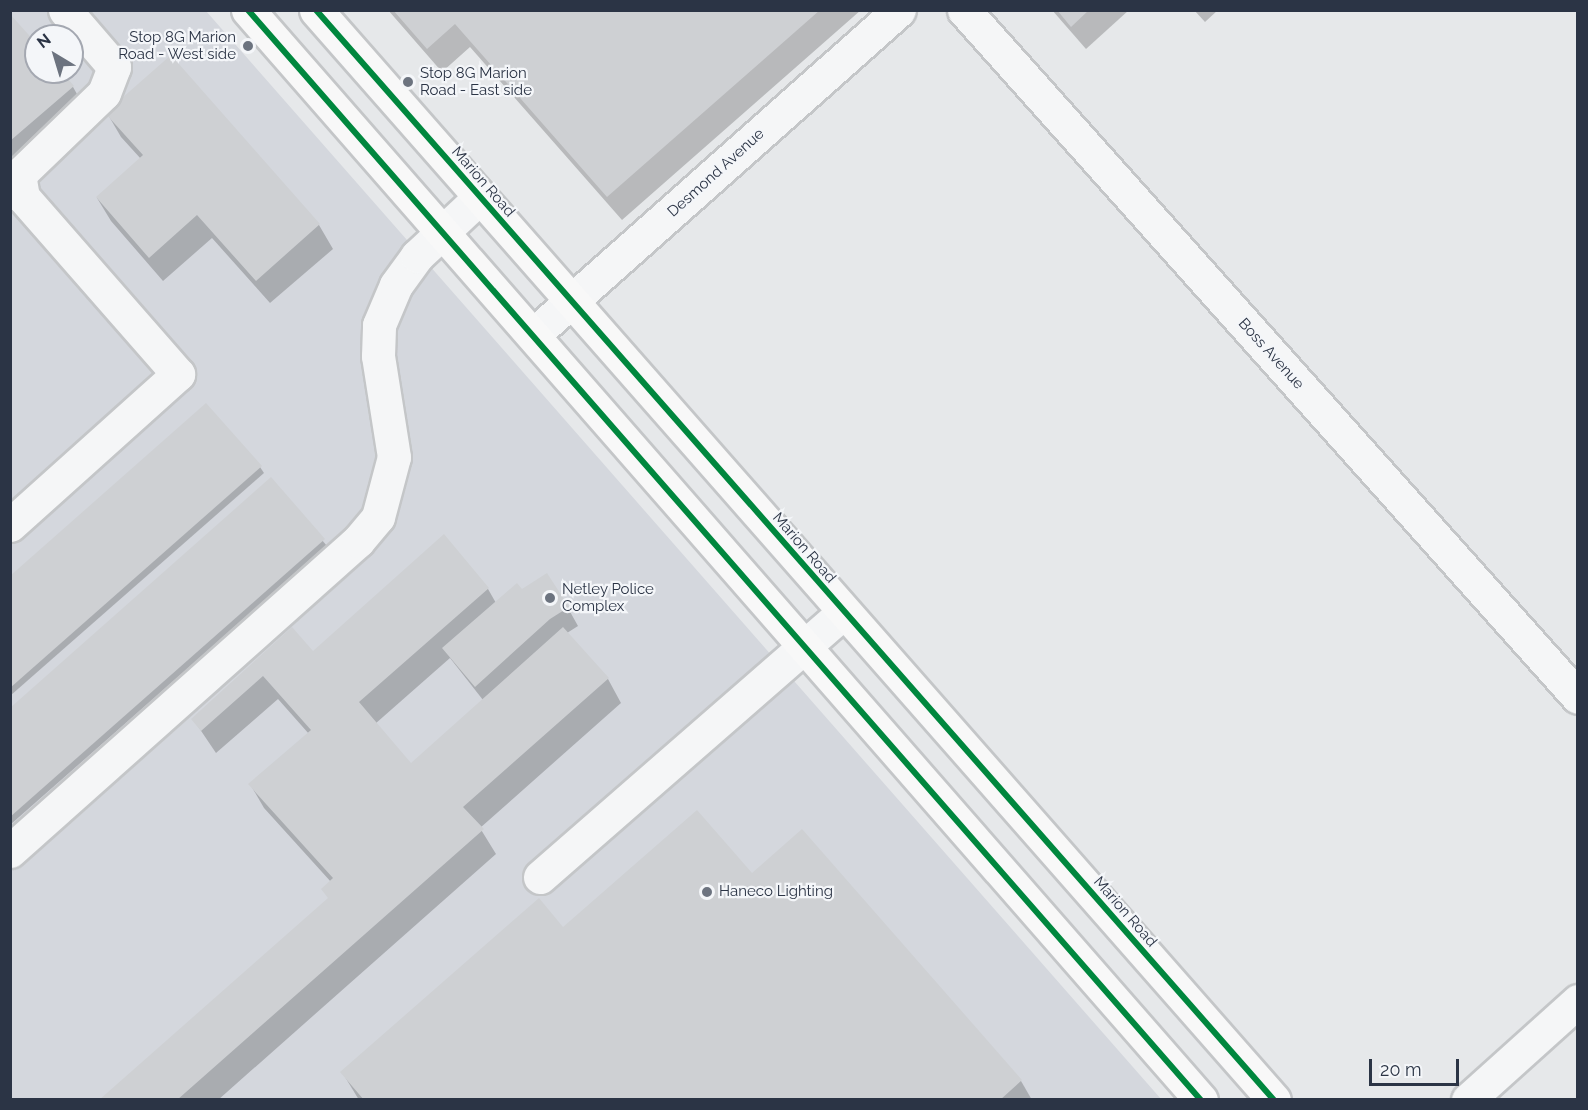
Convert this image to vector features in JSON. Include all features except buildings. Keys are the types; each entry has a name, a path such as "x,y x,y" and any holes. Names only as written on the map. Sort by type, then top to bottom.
{"main road":[{"path":"248,10 1201,1100"},
{"name":"Marion Road","path":"316,10 1274,1100"}],"street":[{"path":"10,525 178,374 23,197 19,175 105,93 114,67 65,10"},
{"name":"Desmond Avenue","path":"533,335 572,303 899,10"},
{"name":"Boss Avenue","path":"964,10 1578,697"},
{"path":"10,851 358,541 378,517 394,457 378,356 379,325 396,285 417,256 480,198"},
{"path":"540,878 844,612"},
{"path":"1468,1100 1578,1001"}],"shaded area":[{"path":"10,11 206,11 1161,1099 11,1099"}],"cycle path":[{"path":"248,10 1201,1100"},
{"path":"316,10 1274,1100"}],"place":[{"name":"Stop 8G Marion Road - West side","path":"248,46"},
{"name":"Stop 8G Marion Road - East side","path":"408,82"},
{"name":"Netley Police Complex","path":"550,598"},
{"name":"Haneco Lighting","path":"707,892"}]}
